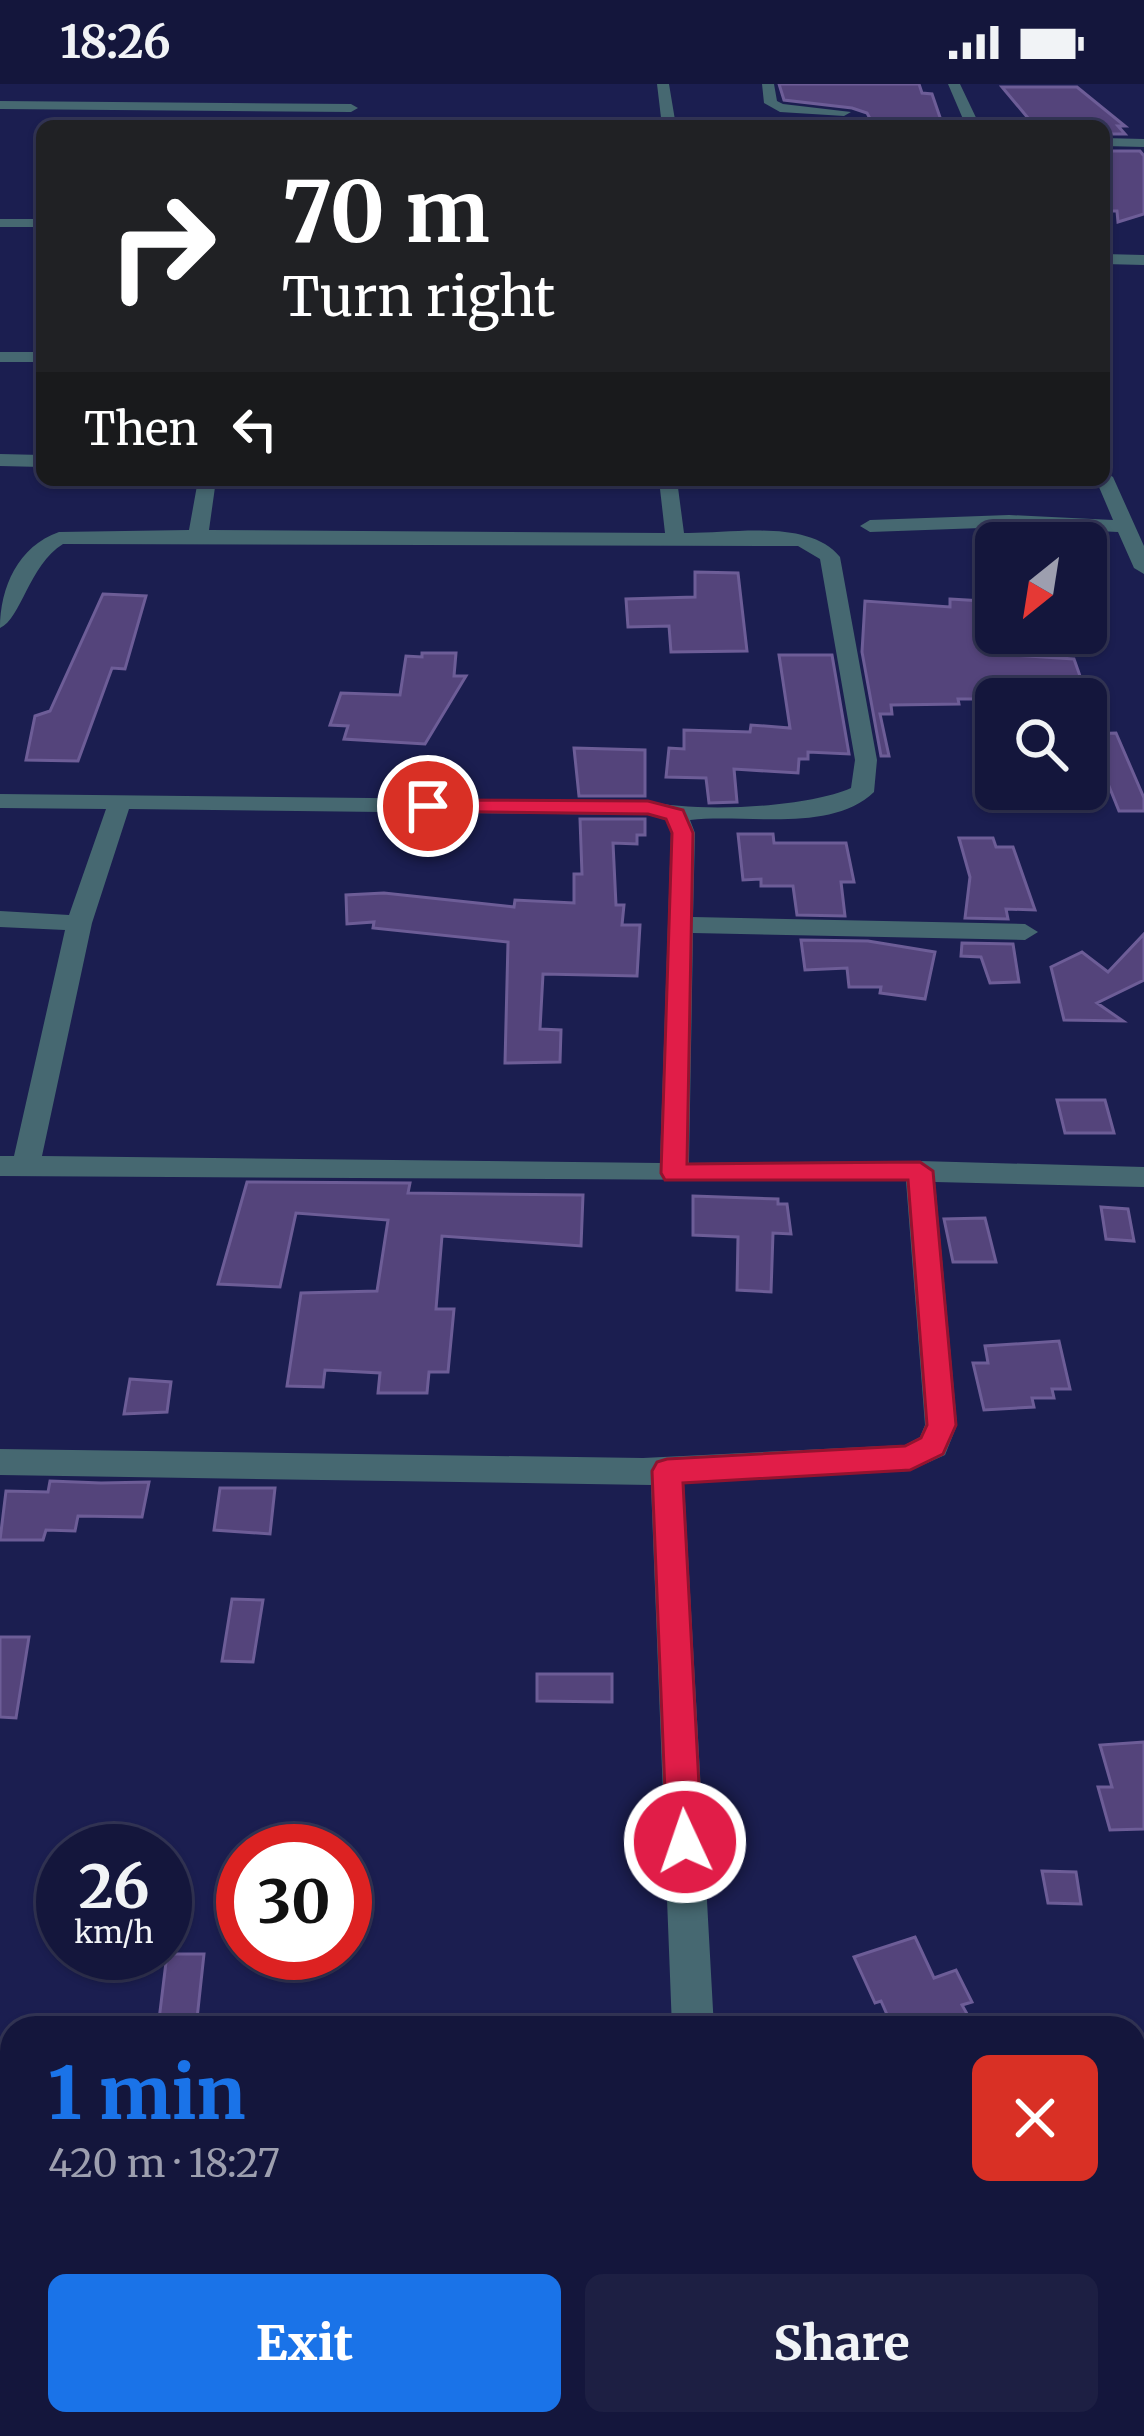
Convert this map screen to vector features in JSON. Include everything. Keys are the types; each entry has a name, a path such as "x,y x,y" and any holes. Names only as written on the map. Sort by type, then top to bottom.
{"street":[{"path":"348,120 355,84"},
{"path":"663,84 668,120"},
{"path":"768,84 771,103 780,108 844,112"},
{"path":"954,84 970,120"},
{"path":"0,105 352,108"},
{"path":"1110,142 1144,143"},
{"path":"0,223 36,223"},
{"path":"1110,259 1144,260"},
{"path":"0,357 36,357"},
{"path":"0,460 36,461"},
{"path":"198,536 206,486"},
{"path":"669,486 675,539"},
{"path":"1108,486 1144,568"},
{"path":"870,526 1009,521 1125,526"},
{"path":"0,622 28,563 58,538 800,540 827,551 866,760 862,792 818,810 705,809 676,814 648,808 0,801"},
{"path":"118,804 79,923 13,1166 920,1171 1144,1177"},
{"path":"674,1173 682,833 676,814"},
{"path":"0,919 79,923"},
{"path":"680,925 1025,932"},
{"path":"0,1462 667,1471 910,1458 933,1446 941,1425 920,1171"},
{"path":"667,1471 693,2016"}],"building":[{"path":"779,84 919,84 922,93 932,94 941,120 871,120 867,113 852,108 784,100"},
{"path":"1002,87 1077,87 1125,126 1118,126 1125,134 1110,134 1110,120 1030,120"},
{"path":"1110,151 1140,151 1144,156 1144,214 1118,222 1117,211 1110,211"},
{"path":"695,572 738,573 747,651 671,652 669,626 628,627 626,599 695,597"},
{"path":"103,594 146,596 125,669 112,668 78,761 26,760 35,716 50,711"},
{"path":"950,599 975,601 975,654 1074,659 1081,678 975,678 975,699 958,699 959,704 891,705 892,714 880,714 889,756 881,756 862,652 865,601 950,607"},
{"path":"422,653 456,653 454,676 466,676 425,744 344,739 348,726 330,725 341,693 400,695 406,656 422,657"},
{"path":"779,655 832,655 849,754 808,752 808,759 799,759 798,773 734,769 737,802 709,803 706,778 666,777 669,748 684,749 684,730 750,732 751,725 790,728"},
{"path":"1107,733 1116,733 1144,798 1144,811 1119,811 1107,781"},
{"path":"574,748 645,750 645,796 579,796"},
{"path":"580,819 645,819 645,835 637,835 637,844 613,843 616,905 624,905 622,925 640,925 637,976 543,974 540,1029 561,1030 560,1062 505,1063 508,942 373,928 374,922 347,924 346,895 384,893 514,907 515,900 574,903 574,874 582,874"},
{"path":"738,834 773,834 774,843 846,843 854,882 841,882 845,916 797,915 793,886 761,886 761,879 743,880"},
{"path":"959,838 993,838 996,847 1013,847 1035,910 1006,909 1008,919 965,918 970,877"},
{"path":"1144,934 1144,980 1097,1003 1123,1021 1064,1020 1051,967 1082,952 1108,972"},
{"path":"801,940 868,941 935,952 925,999 880,993 881,987 849,987 847,968 805,970"},
{"path":"962,943 1013,944 1019,982 990,983 981,957 961,956"},
{"path":"1057,1100 1105,1100 1114,1133 1065,1133"},
{"path":"247,1182 410,1183 408,1193 583,1195 581,1246 442,1236 436,1309 454,1309 448,1372 429,1372 427,1393 378,1393 380,1373 325,1370 323,1387 287,1386 301,1293 377,1291 388,1220 296,1213 280,1287 218,1284"},
{"path":"693,1196 778,1199 778,1204 787,1204 791,1234 773,1233 771,1292 737,1290 738,1237 693,1235"},
{"path":"1101,1207 1128,1209 1134,1241 1106,1239"},
{"path":"985,1218 996,1262 953,1262 944,1219"},
{"path":"1059,1341 1070,1389 1052,1389 1054,1398 1032,1398 1034,1407 984,1410 973,1363 988,1363 985,1346"},
{"path":"130,1379 171,1382 167,1412 124,1414"},
{"path":"50,1481 149,1482 142,1517 78,1516 75,1531 46,1530 43,1540 0,1540 6,1491 48,1492"},
{"path":"220,1488 275,1488 270,1534 214,1530"},
{"path":"232,1599 263,1600 253,1662 222,1661"},
{"path":"0,1637 29,1637 16,1718 0,1717"},
{"path":"537,1674 612,1674 612,1702 537,1701"},
{"path":"1144,1742 1144,1829 1110,1830 1098,1787 1112,1787 1100,1745"},
{"path":"1042,1871 1076,1872 1081,1904 1048,1903"},
{"path":"915,1937 934,1978 956,1970 972,2002 962,2005 968,2016 888,2016 881,2001 875,2003 854,1957"},
{"path":"192,1954 204,1954 197,2016 159,2016 164,1980 192,1980"}],"route":[{"path":"428,806 648,808 676,814 682,833 674,1173 920,1171 941,1425 933,1446 910,1458 667,1471 685,1842"}]}
